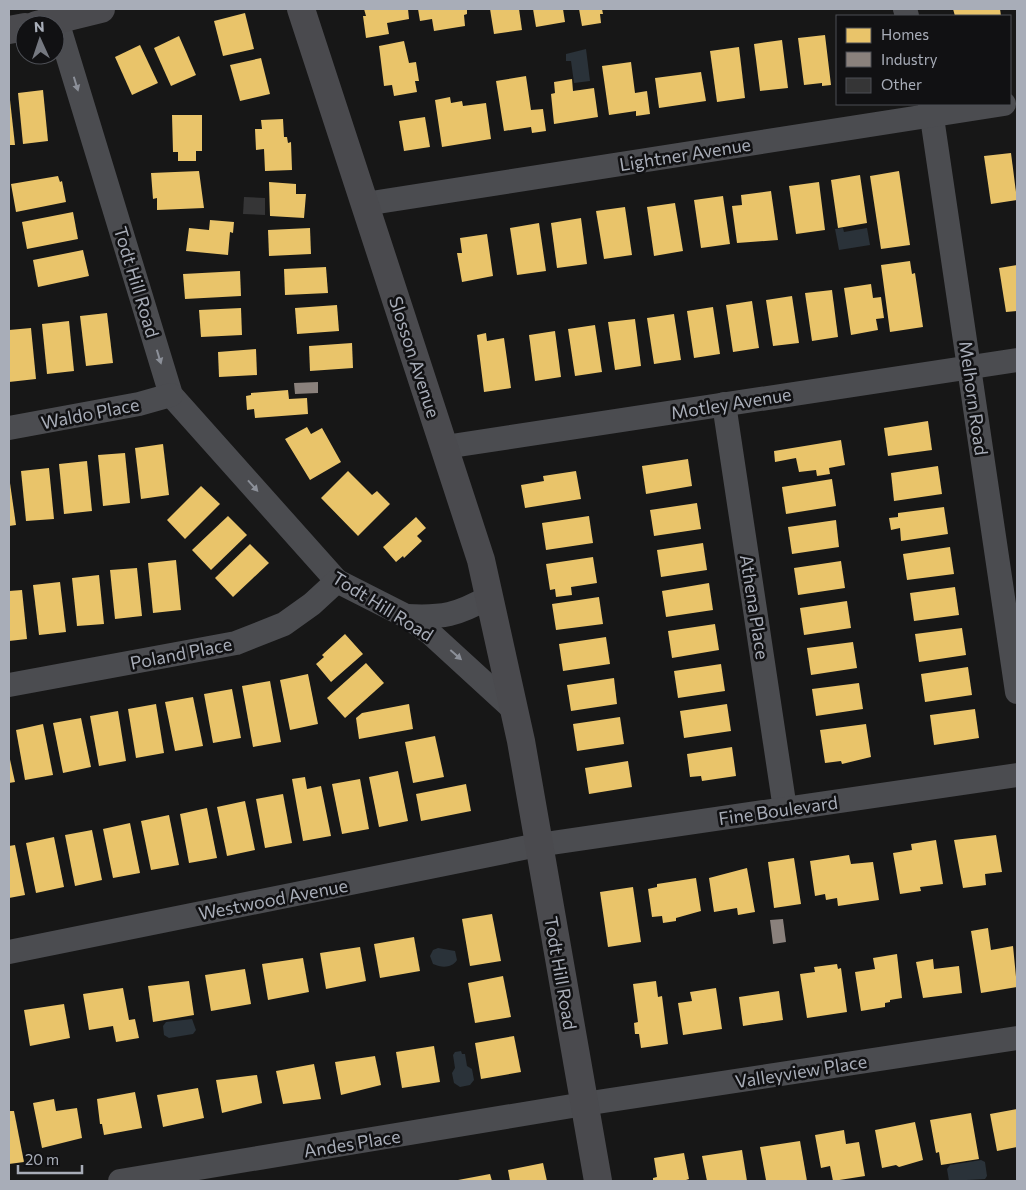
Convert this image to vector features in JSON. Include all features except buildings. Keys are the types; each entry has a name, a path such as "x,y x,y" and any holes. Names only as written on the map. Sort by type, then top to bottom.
{"street":[{"path":"65,15 101,9"},
{"name":"Slosson Avenue","path":"301,9 481,560 514,710"},
{"name":"Todt Hill Road","path":"63,65 171,395 336,581 406,616 459,658 514,710 598,1181"},
{"name":"Lightner Avenue","path":"366,204 931,109 989,105"},
{"name":"Melhorn Road","path":"931,109 1017,692"},
{"name":"Motley Avenue","path":"445,447 1017,360"},
{"name":"Waldo Place","path":"9,428 139,404 171,395"},
{"name":"Athena Place","path":"724,404 785,809"},
{"name":"Poland Place","path":"9,685 236,643 284,624 312,604 336,581"},
{"path":"406,616 450,615 464,611 490,597"},
{"name":"Fine Boulevard","path":"538,845 1017,775"},
{"name":"Westwood Avenue","path":"9,952 538,845"},
{"name":"Valleyview Place","path":"584,1104 1017,1038"},
{"name":"Andes Place","path":"120,1181 584,1104"}],"shaded area":[{"path":"586,49 590,81 574,83 571,61 566,61 566,54"},
{"path":"843,228 844,232 867,228 870,245 839,250 835,229"},
{"path":"438,948 455,951 457,960 455,963 447,966 433,964 430,956 433,950"},
{"path":"192,1019 196,1030 193,1034 169,1038 164,1035 163,1026 166,1022"},
{"path":"461,1051 462,1054 465,1054 467,1066 472,1069 474,1080 470,1085 460,1087 454,1083 452,1073 455,1068 453,1055 455,1052"},
{"path":"981,1160 985,1162 987,1176 985,1179 949,1181 947,1169 950,1165"}]}
